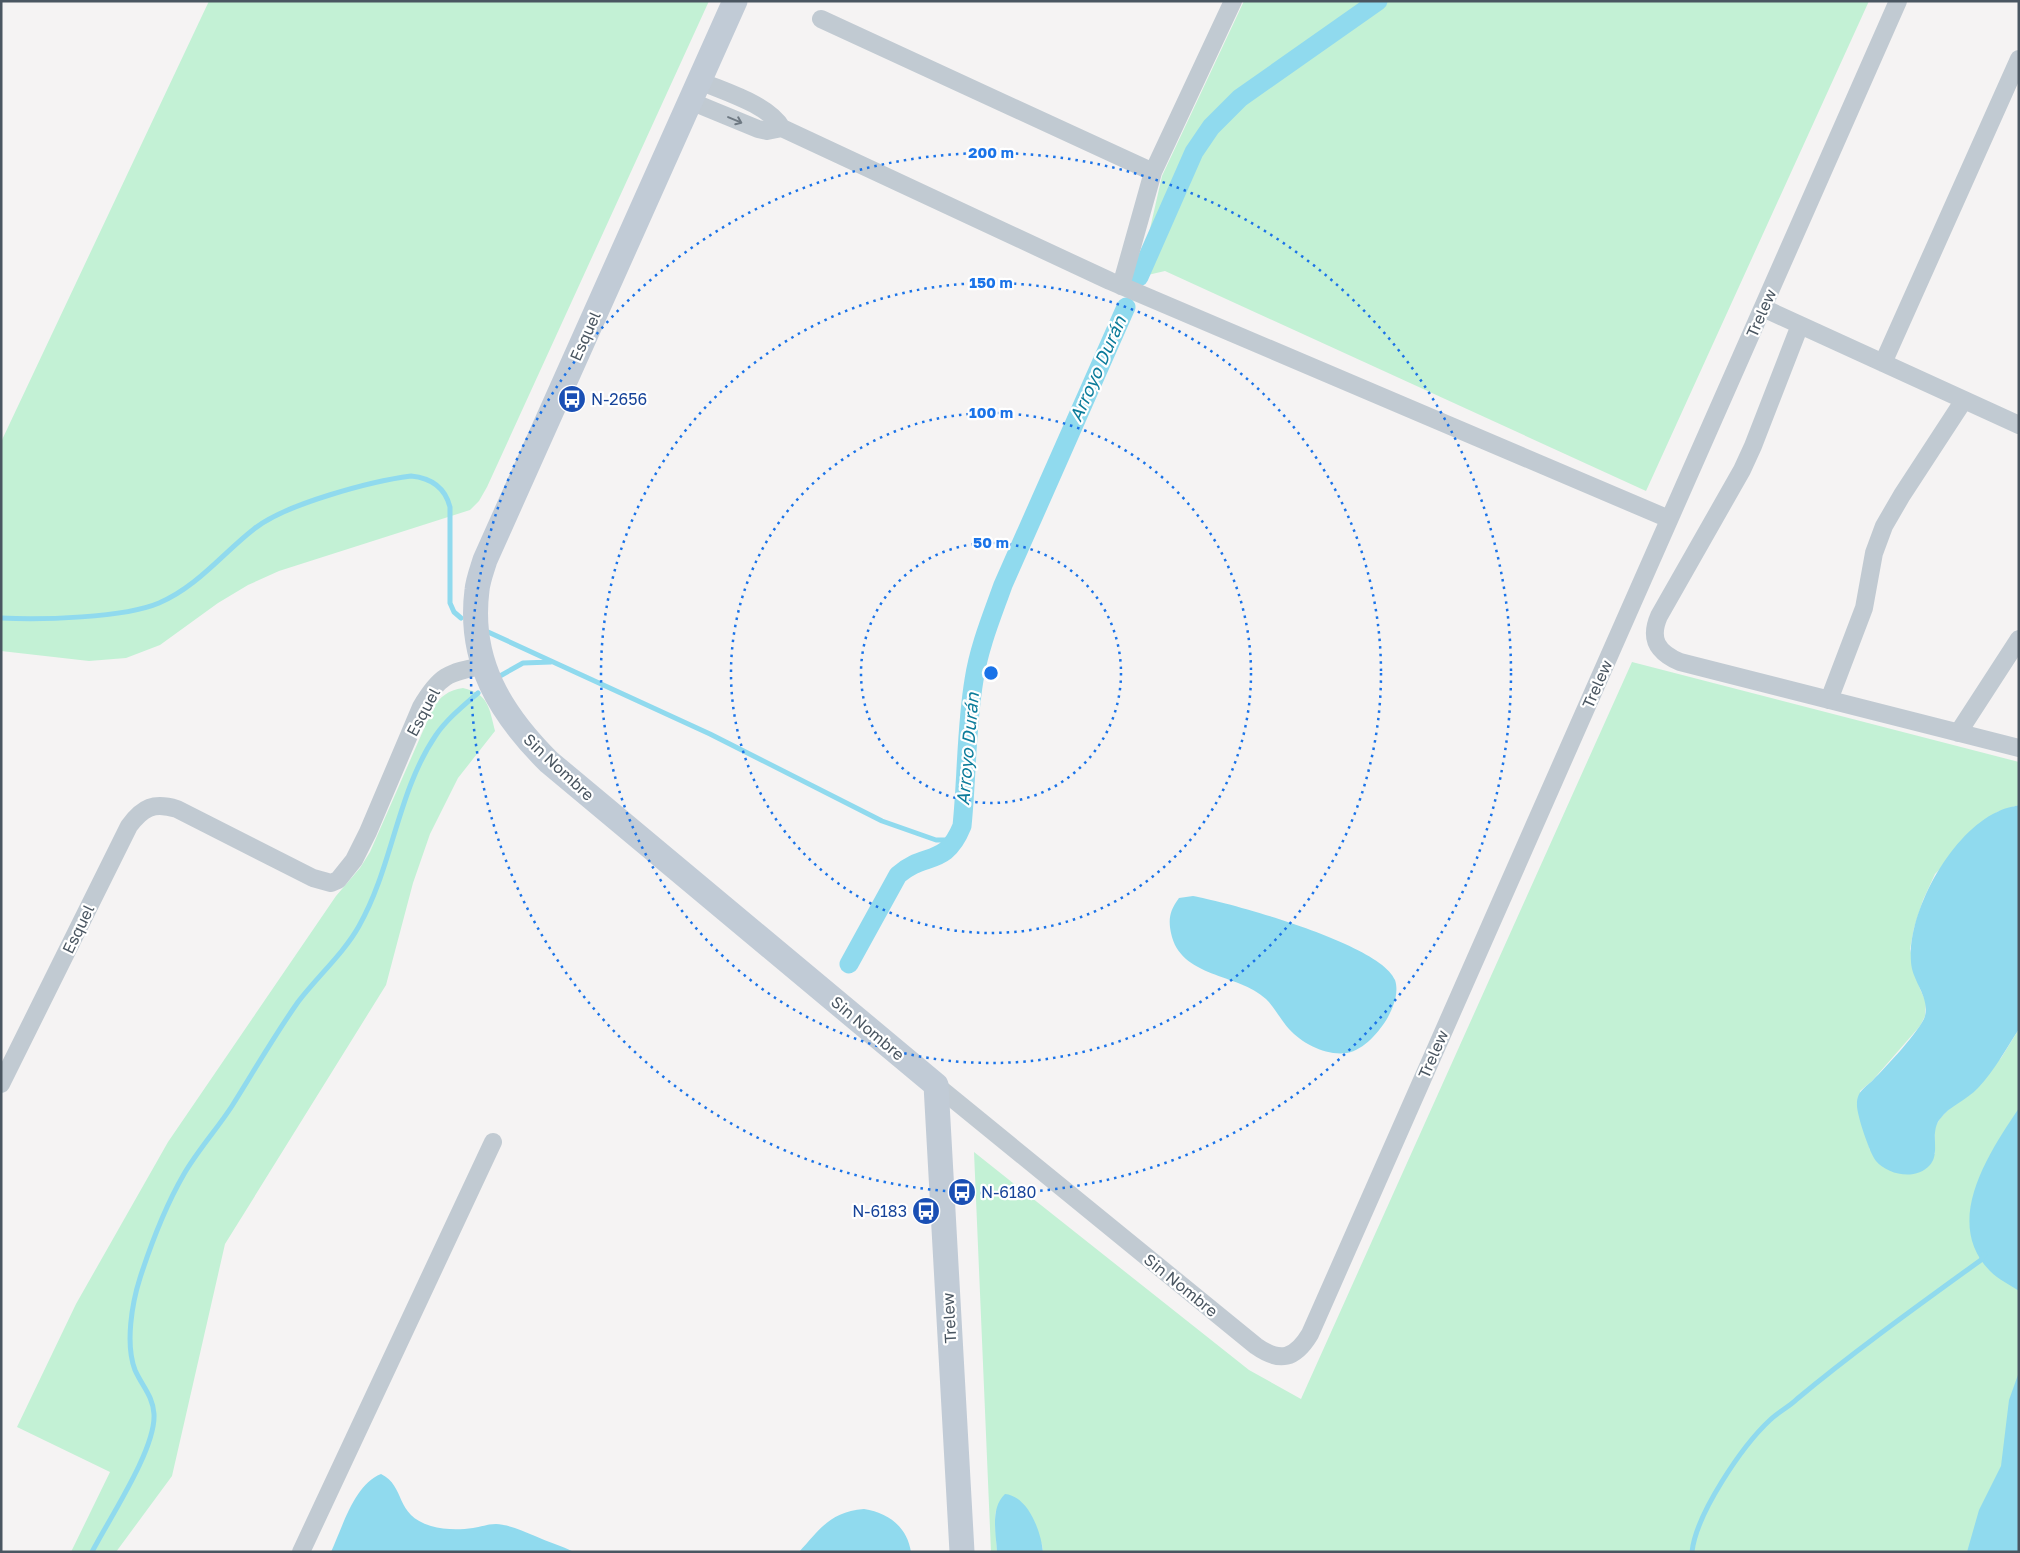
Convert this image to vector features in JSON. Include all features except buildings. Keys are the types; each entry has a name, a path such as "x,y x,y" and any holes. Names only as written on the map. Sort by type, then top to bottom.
{"main road":[{"name":"Esquel","path":"483,666 477,639 475,612 477,588 485,560 735,1"},
{"name":"Sin Nombre","path":"483,666 494,693 510,718 528,741 549,762 936,1085"},
{"name":"Trelew","path":"936,1085 962,1552"}],"street":[{"path":"1121,286 1153,172 1233,1"},
{"name":"Trelew","path":"1285,1356 1295,1353 1310,1334 1898,1"},
{"path":"821,19 1153,172"},
{"path":"1883,363 2019,59"},
{"path":"695,91 765,110 782,128 1121,286 1670,519"},
{"path":"1763,308 2019,425"},
{"path":"1800,325 1742,470 1660,616 1654,632 1659,648 1664,654 1680,662 2019,748"},
{"path":"1829,700 1864,608 1874,554 1884,526 1964,400"},
{"path":"1958,733 2019,639"},
{"name":"Esquel","path":"1,1084 129,826 138,814 151,807 164,805 177,809 313,878 331,883 338,880 354,860 368,832 428,695 439,682 451,673 483,666"},
{"name":"Sin Nombre","path":"936,1085 1256,1346 1274,1356 1285,1356"},
{"path":"301,1552 494,1142"}],"green space":[{"path":"209,1 709,1 487,487 479,501 470,510 279,571 248,585 218,603 160,645 126,658 89,661 1,651 1,442"},
{"path":"1244,1 1869,1 1646,491 1165,271 1139,277 1162,176"},
{"path":"1632,662 2019,762 2019,805 1997,812 1935,874 1923,900 1914,928 1910,949 1920,989 1926,1002 1925,1016 1920,1026 1872,1081 1860,1091 1866,1136 1870,1150 1935,1154 1935,1127 1941,1117 2001,1058 2019,1029 2019,1552 1043,1552 1042,1544 996,1510 997,1552 991,1552 974,1152 1249,1370 1301,1399"},
{"path":"463,688 483,698 489,709 495,731 458,778 430,834 413,883 386,985 225,1244 172,1476 116,1552 71,1552 110,1472 17,1427 76,1304 168,1142 336,896 360,868 370,852 433,708 445,695 453,690"}],"water":[{"path":"2019,805 2019,1029 2000,1060 1984,1081 1974,1092 1948,1110 1940,1119 1935,1130 1935,1154 1930,1165 1917,1173 1895,1173 1881,1166 1873,1157 1861,1124 1857,1100 1862,1090 1910,1040 1925,1016 1925,1002 1914,976 1911,962 1916,920 1935,876 1964,837 1980,822 1997,812"},
{"path":"1193,896 1239,907 1303,927 1335,939 1384,966 1395,980 1396,985 1394,1004 1385,1022 1365,1044 1347,1053 1323,1051 1301,1040 1289,1029 1266,999 1241,984 1198,967 1186,959 1177,948 1170,928 1172,911 1179,898"},
{"path":"2019,1108 2019,1291 1990,1271 1976,1252 1970,1231 1970,1210 1975,1188 1984,1166"},
{"path":"2019,1372 2019,1552 1967,1552 1979,1510 2001,1466 2009,1400"},
{"path":"381,1474 389,1479 411,1515 431,1526 457,1529 493,1524 501,1525 516,1528 574,1552 331,1552 356,1497 363,1487"},
{"path":"1005,1494 1013,1496 1027,1508 1036,1525 1043,1552 997,1552 996,1513 997,1506"},
{"path":"864,1509 889,1518 901,1528 909,1543 911,1552 799,1552 820,1529 834,1518 852,1511"}],"waterway":[{"name":"Arroyo Durán","path":"1139,277 1194,152 1211,127 1240,98 1378,1"},
{"name":"Arroyo Durán","path":"849,964 898,875 917,863 941,854 949,848 962,826 971,698 982,644 1003,585 1126,307"},
{"path":"1,618 37,619 104,615 144,608 159,603 198,579 243,538 268,520 286,511 352,488 411,476 431,481 441,489 448,500 450,507 450,603 454,612 461,618"},
{"path":"488,632 710,734 882,821 936,840 946,840 958,836"},
{"path":"500,676 523,663 551,662"},
{"path":"92,1552 140,1464 153,1429 154,1414 152,1402 135,1370 130,1348 130,1336 134,1299 154,1238 165,1212 189,1165 232,1106 289,1015 353,936 380,879 403,805 423,757 445,724 478,693"},
{"path":"1692,1552 1695,1536 1711,1500 1734,1463 1770,1420 1865,1345 1981,1260 1985,1254"}],"place":[{"name":"N-2656","path":"572,399"},
{"name":"N-6180","path":"962,1192"},
{"name":"N-6183","path":"926,1211"}]}
